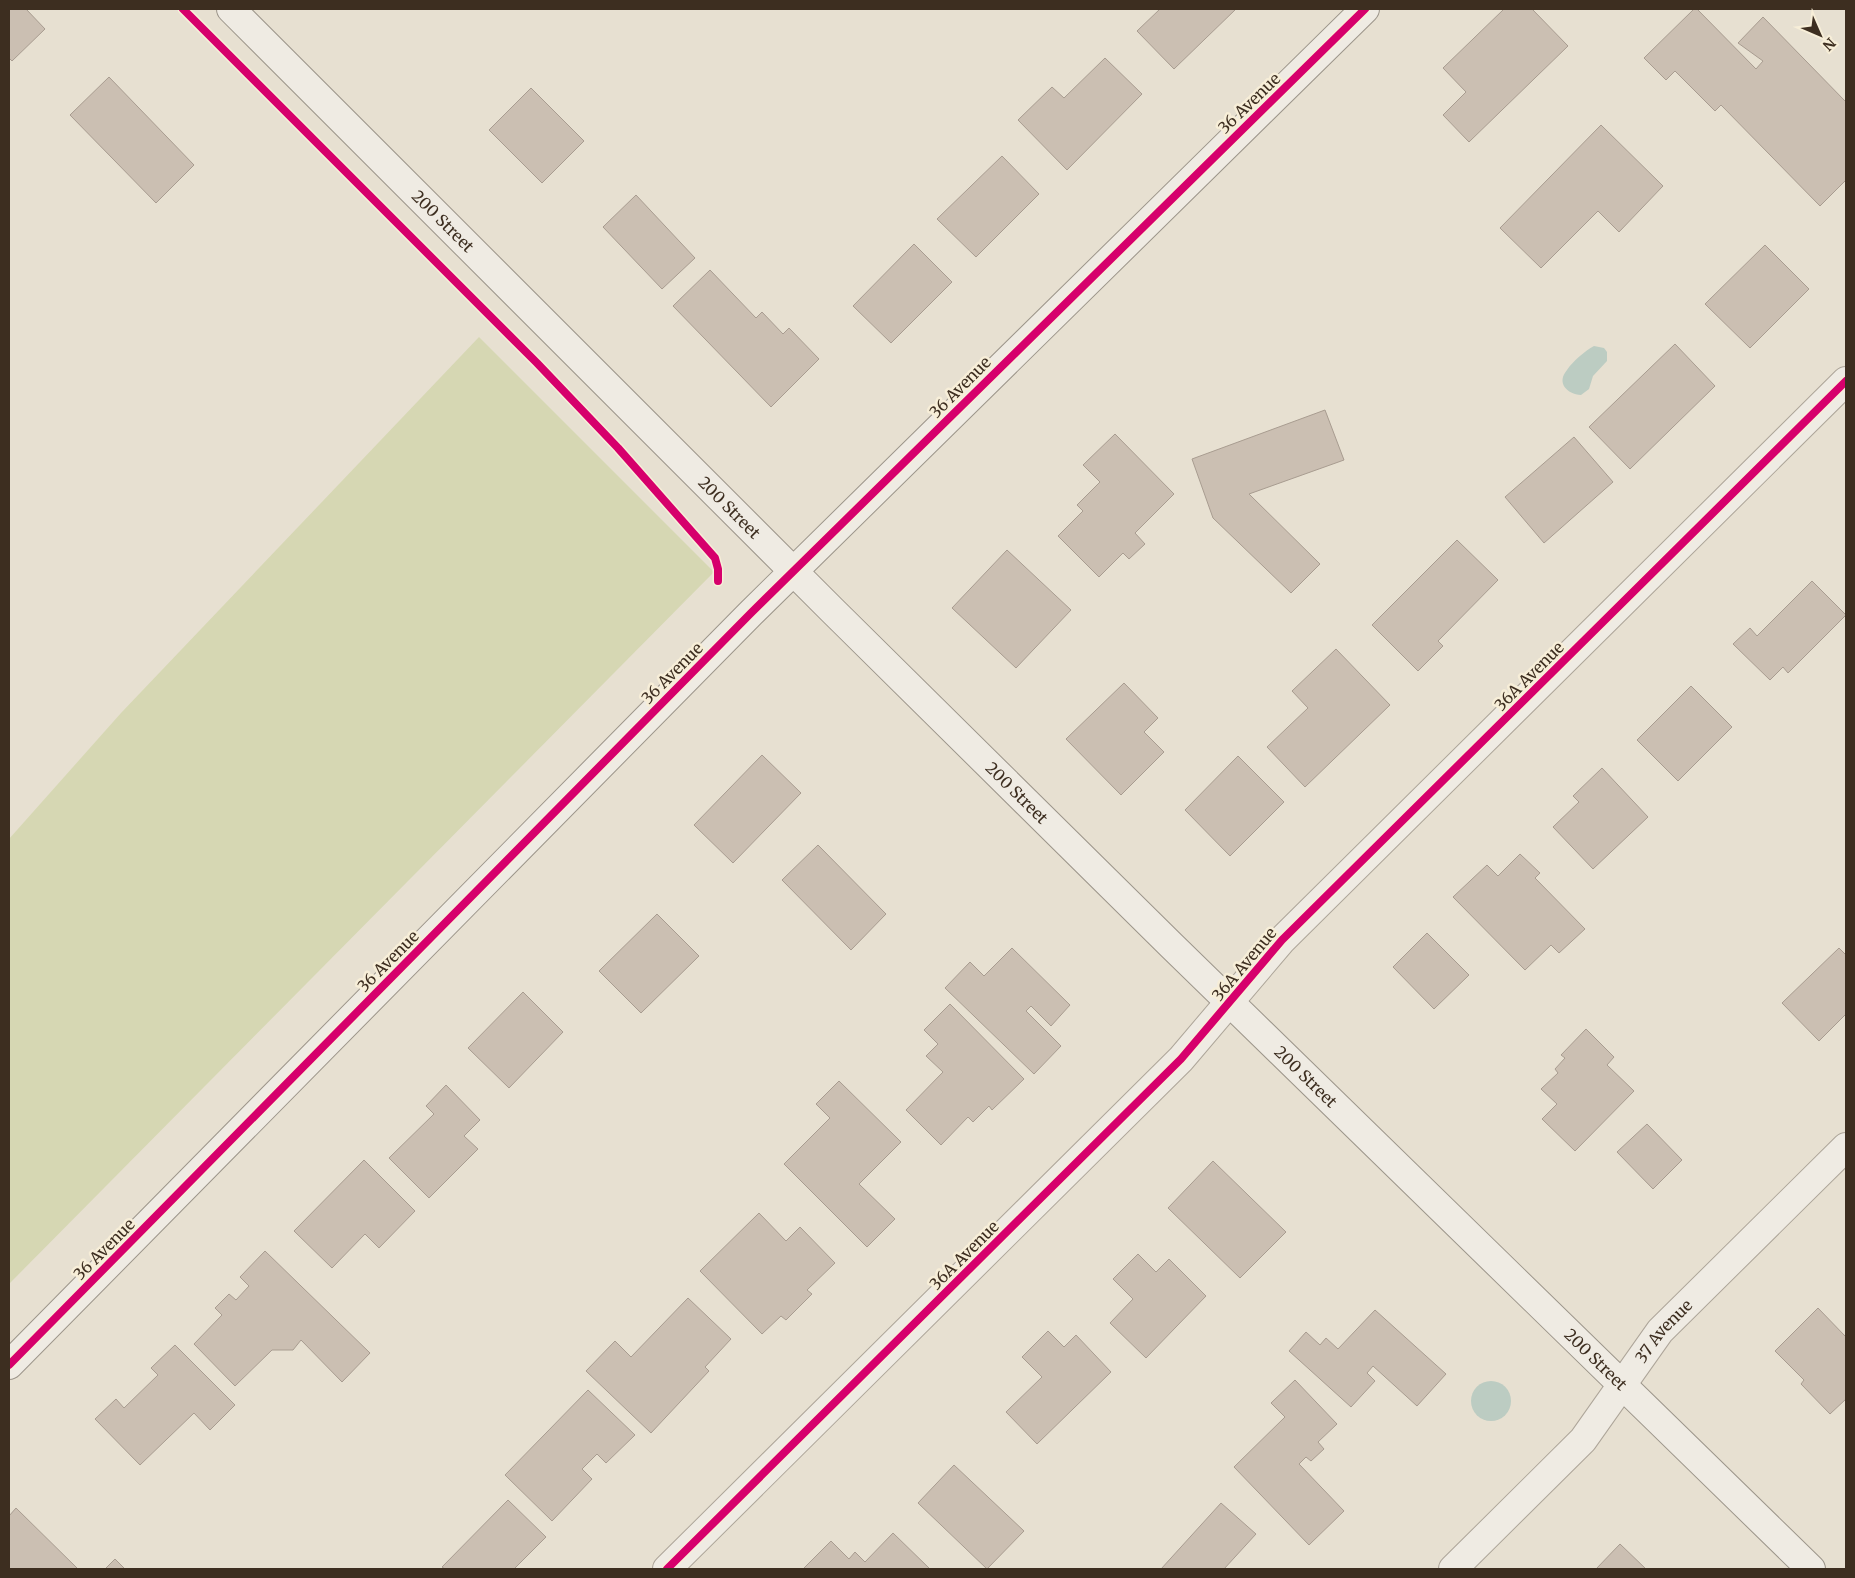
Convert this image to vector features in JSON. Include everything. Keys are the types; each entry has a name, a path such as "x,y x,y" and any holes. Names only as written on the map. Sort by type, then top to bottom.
{"main road":[{"name":"200 Street","path":"232,9 793,571 1230,1003 1811,1569"},
{"name":"36 Avenue","path":"9,1365 793,571 1365,9"},
{"name":"36A Avenue","path":"667,1569 1181,1059 1282,940 1846,381"},
{"name":"37 Avenue","path":"1453,1569 1583,1440 1660,1331 1846,1146"}],"green space":[{"path":"479,337 714,572 9,1284 9,839 121,713"}],"shaded area":[{"path":"1594,346 1604,348 1607,352 1607,361 1593,376 1589,389 1581,395 1571,392 1563,383 1564,375 1583,353"},
{"path":"1495,1381 1502,1384 1508,1390 1511,1401 1510,1409 1502,1418 1495,1421 1487,1421 1480,1418 1472,1409 1471,1397 1474,1390 1483,1382"}],"building":[{"path":"9,9 26,9 45,29 12,61 9,58"},
{"path":"1160,9 1236,9 1174,69 1137,31"},
{"path":"1504,9 1532,9 1568,46 1469,142 1443,115 1466,92 1443,68"},
{"path":"1694,9 1697,9 1756,69 1763,61 1738,43 1763,17 1846,102 1846,180 1820,206 1721,105 1715,111 1675,71 1666,80 1644,58"},
{"path":"1105,58 1142,94 1067,170 1018,120 1052,87 1064,98"},
{"path":"109,77 194,165 156,203 70,115"},
{"path":"531,88 584,141 542,183 489,130"},
{"path":"1601,125 1663,186 1619,232 1598,211 1541,268 1500,228"},
{"path":"1002,156 1039,194 976,257 937,219"},
{"path":"636,195 695,258 662,289 603,227"},
{"path":"914,244 952,282 891,343 853,306"},
{"path":"1765,245 1809,289 1750,348 1705,304"},
{"path":"710,270 756,318 762,312 783,334 789,328 819,359 771,407 673,306"},
{"path":"1675,344 1715,386 1630,469 1589,427"},
{"path":"1325,410 1344,460 1249,494 1320,564 1291,593 1213,518 1192,459"},
{"path":"1115,434 1174,494 1135,533 1145,544 1129,559 1123,553 1099,577 1058,536 1083,511 1077,505 1100,482 1083,465"},
{"path":"1574,437 1613,482 1544,543 1505,497"},
{"path":"1457,540 1498,580 1438,641 1443,646 1418,671 1372,625"},
{"path":"1007,550 1071,610 1016,668 952,608"},
{"path":"1812,581 1846,615 1788,673 1783,667 1770,680 1733,644 1750,628 1757,636"},
{"path":"1336,649 1390,705 1305,787 1267,747 1308,708 1292,691"},
{"path":"1124,683 1158,718 1144,732 1164,752 1121,795 1066,739"},
{"path":"1691,686 1732,727 1678,781 1637,740"},
{"path":"762,755 801,793 733,863 694,825"},
{"path":"1238,756 1284,802 1230,856 1185,810"},
{"path":"1602,768 1648,817 1593,869 1553,827 1579,802 1573,796"},
{"path":"818,845 886,914 851,950 782,880"},
{"path":"1520,854 1540,873 1535,878 1585,929 1559,953 1551,945 1525,970 1453,897 1487,865 1498,876"},
{"path":"657,914 699,956 641,1013 599,971"},
{"path":"1427,933 1469,975 1434,1009 1393,967"},
{"path":"1012,948 1070,1005 1051,1026 1031,1006 1026,1011 1061,1046 1034,1074 945,988 970,962 984,976"},
{"path":"1839,948 1846,955 1846,1014 1819,1041 1782,1003"},
{"path":"523,992 563,1032 509,1088 468,1048"},
{"path":"950,1004 1024,1079 992,1110 989,1106 973,1122 968,1117 941,1145 906,1110 943,1072 926,1056 938,1044 924,1030"},
{"path":"1586,1029 1614,1057 1607,1065 1634,1091 1575,1151 1542,1119 1557,1104 1541,1089 1558,1073 1555,1069 1565,1058 1561,1055"},
{"path":"839,1081 901,1142 859,1184 895,1219 867,1247 784,1164 830,1118 816,1104"},
{"path":"446,1085 480,1120 464,1136 478,1149 429,1198 389,1158 434,1114 426,1106"},
{"path":"1647,1124 1682,1160 1653,1189 1617,1152"},
{"path":"364,1160 415,1211 379,1248 365,1234 332,1268 294,1231"},
{"path":"1213,1161 1286,1232 1240,1278 1168,1208"},
{"path":"759,1213 786,1241 800,1227 835,1263 807,1290 812,1294 786,1320 781,1316 762,1334 700,1271"},
{"path":"265,1251 370,1353 342,1382 301,1340 293,1350 272,1350 235,1386 194,1344 222,1315 215,1308 229,1294 236,1300 249,1286 240,1277"},
{"path":"1138,1254 1156,1272 1169,1259 1206,1296 1146,1358 1110,1323 1133,1299 1113,1279"},
{"path":"688,1298 731,1339 705,1367 709,1371 651,1433 586,1371 615,1341 631,1357"},
{"path":"1818,1308 1846,1337 1846,1399 1830,1414 1801,1384 1804,1380 1775,1351"},
{"path":"1375,1310 1446,1374 1417,1406 1373,1366 1367,1373 1375,1381 1351,1407 1289,1351 1306,1332 1320,1345 1326,1338 1338,1349"},
{"path":"1048,1331 1064,1347 1076,1335 1111,1372 1037,1444 1006,1412 1042,1377 1022,1357"},
{"path":"175,1345 235,1405 210,1430 194,1413 140,1465 95,1419 116,1399 124,1408 158,1375 151,1368"},
{"path":"1295,1380 1337,1424 1318,1442 1324,1449 1311,1461 1306,1457 1299,1464 1344,1511 1309,1545 1234,1467 1285,1417 1271,1403"},
{"path":"588,1390 635,1435 606,1463 597,1454 582,1469 592,1479 552,1521 505,1475"},
{"path":"954,1465 1024,1531 987,1569 918,1503"},
{"path":"508,1500 546,1537 514,1569 445,1569 442,1567"},
{"path":"1221,1503 1256,1534 1224,1569 1161,1569"},
{"path":"16,1508 78,1569 9,1569 9,1516"},
{"path":"893,1533 930,1569 803,1569 831,1541 849,1559 855,1552 865,1562"},
{"path":"1620,1544 1646,1569 1596,1569"},
{"path":"115,1559 125,1569 105,1569"}],"cycle path":[{"path":"183,9 537,363 618,448 715,558 718,569 718,581"},
{"path":"9,1365 751,613 1365,9"},
{"path":"667,1569 1181,1059 1282,940 1846,381"}]}
